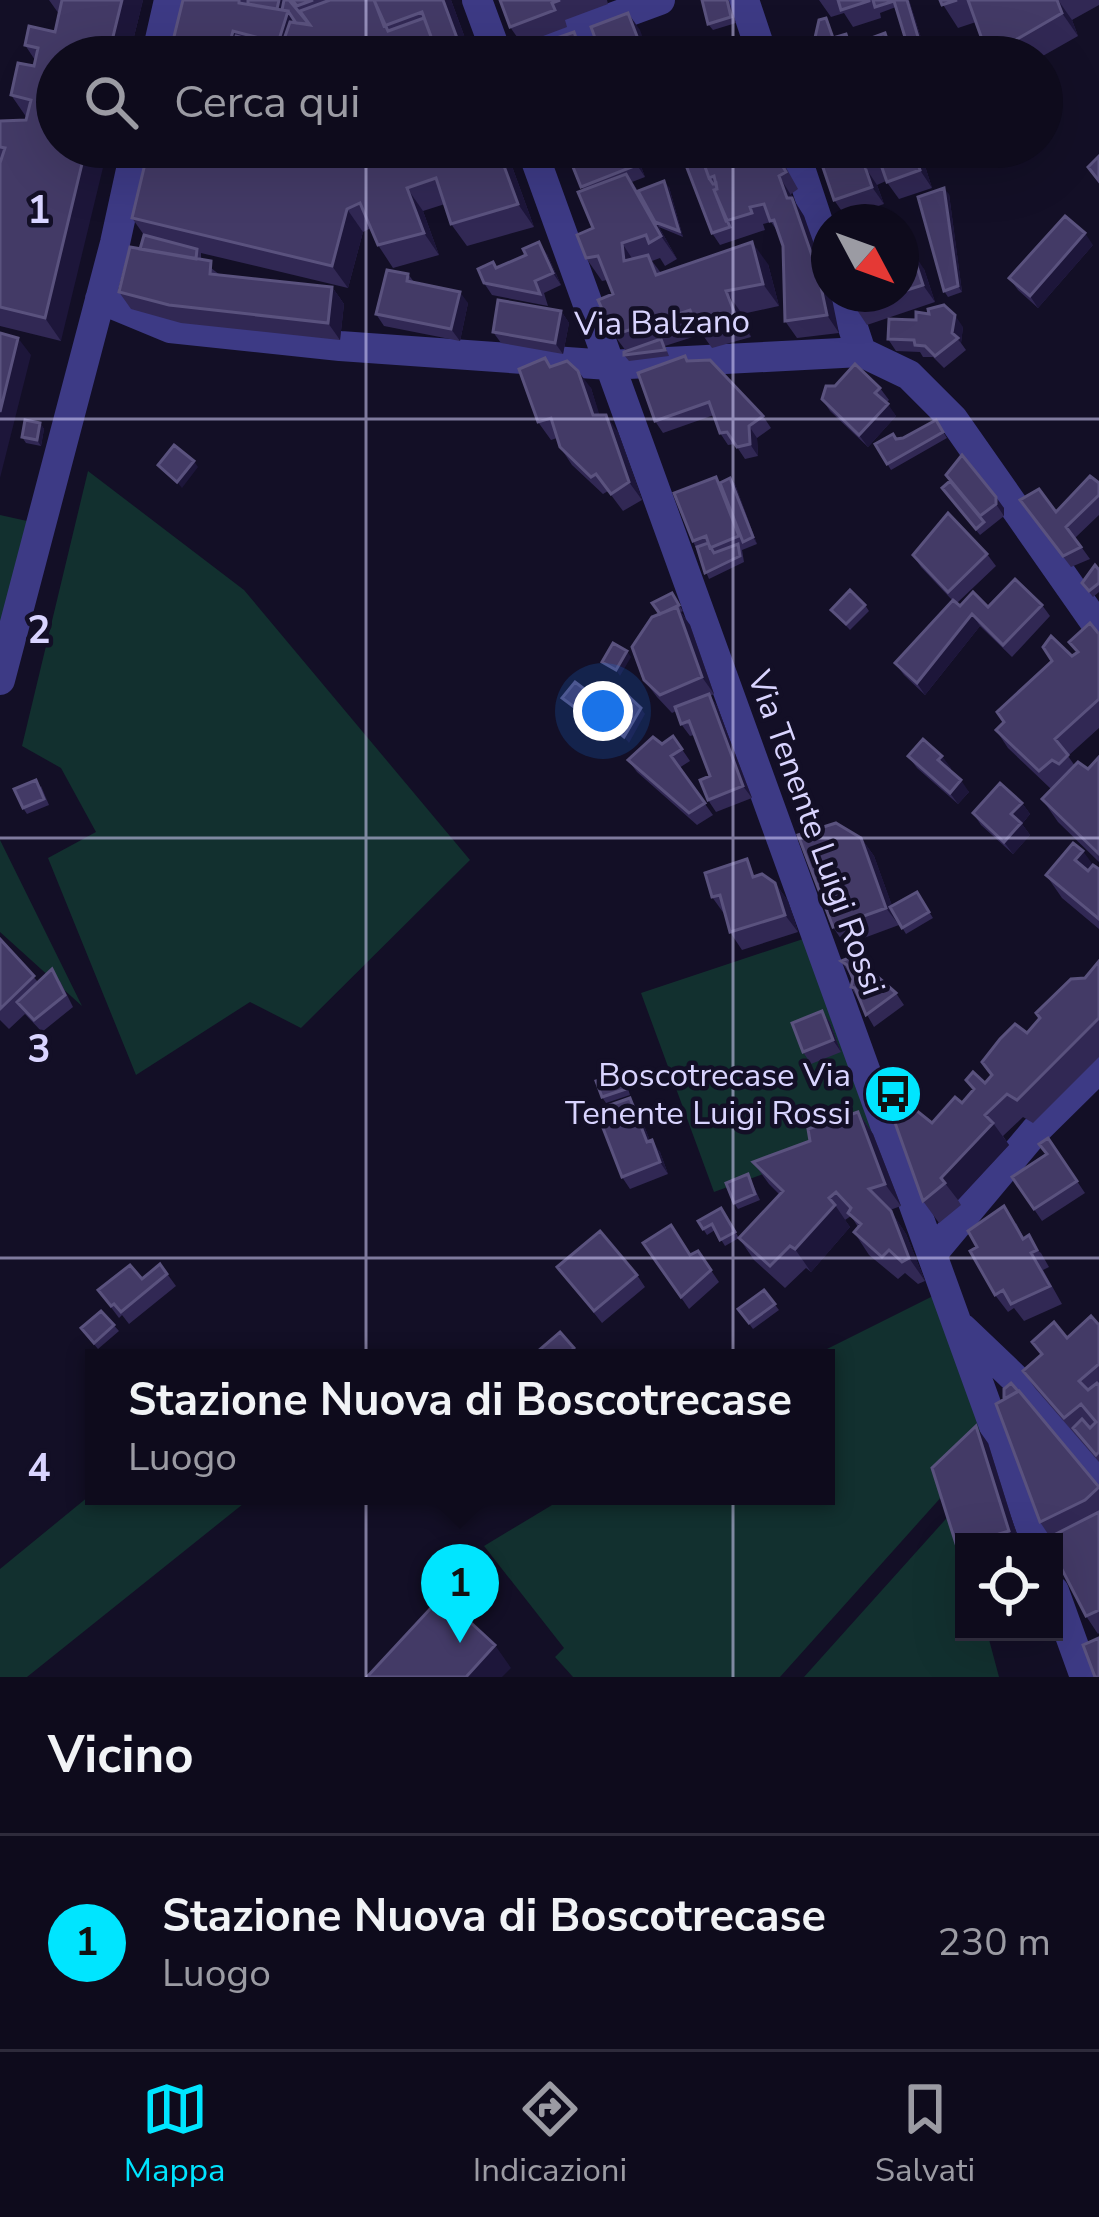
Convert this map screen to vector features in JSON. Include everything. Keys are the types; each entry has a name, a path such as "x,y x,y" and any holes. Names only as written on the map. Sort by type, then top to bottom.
{"street":[{"path":"161,36 169,0"},
{"path":"477,0 493,36"},
{"path":"560,36 660,0"},
{"path":"744,0 756,36"},
{"path":"0,680 96,287 130,168"},
{"name":"Via Tenente Luigi Rossi","path":"539,168 1033,1533"},
{"path":"800,168 812,204"},
{"name":"Via Balzano","path":"96,287 170,328 340,346 609,364 861,352"},
{"path":"848,312 861,352 909,375 953,419 1099,628"},
{"path":"932,1254 1036,1130 1099,1068"},
{"path":"958,1325 1031,1394 1099,1476"},
{"path":"1063,1616 1085,1677"}],"green space":[{"path":"88,471 244,590 470,860 301,1028 250,1002 136,1075 48,858 96,832 61,768 22,746"},
{"path":"0,515 27,521 0,633"},
{"path":"0,840 82,1006 0,932"},
{"path":"803,939 873,1134 714,1192 641,993"},
{"path":"933,1296 987,1446 780,1677 573,1677 555,1657 564,1648 484,1546 552,1505 835,1505 835,1349 827,1349"},
{"path":"85,1499 85,1505 242,1505 27,1677 0,1677 0,1569"},
{"path":"953,1511 959,1533 955,1533 955,1641 989,1641 999,1677 804,1677"}],"building":[{"path":"62,0 122,0 113,36 36,36 36,48 25,45 29,26 55,32"},
{"path":"183,0 239,0 288,11 280,36 233,31 232,36 174,36"},
{"path":"248,0 279,0 277,9 248,4"},
{"path":"284,0 309,24 296,23 282,10"},
{"path":"330,0 374,0 388,31 424,18 431,36 285,36 290,22 310,25 300,11"},
{"path":"374,0 443,0 456,36 431,36 422,12 384,26"},
{"path":"500,0 560,0 552,3 555,10 510,27"},
{"path":"702,0 727,0 731,17 708,24"},
{"path":"838,0 869,0 869,1 841,10"},
{"path":"873,0 907,0 918,36 905,36 894,1 875,7"},
{"path":"968,0 1057,0 1062,13 1022,36 981,36"},
{"path":"628,13 637,36 594,36 591,27"},
{"path":"826,18 832,36 815,36 819,20"},
{"path":"36,57 36,168 81,168 45,318 0,307 0,163 5,148 0,147 0,121 26,120 31,100 11,95 18,63 34,66"},
{"path":"1099,156 1099,181 1088,167"},
{"path":"144,168 505,168 518,204 451,224 436,178 407,188 424,233 378,245 360,203 347,209 332,266 132,218"},
{"path":"573,168 629,168 581,187"},
{"path":"687,168 705,168 716,183 714,190 730,227 712,233"},
{"path":"705,168 784,168 786,172 779,176 811,253 811,312 827,315 785,321 783,246 774,220 770,221 764,204 726,221 714,190 714,176 709,178"},
{"path":"823,168 865,168 872,187 834,200"},
{"path":"882,168 919,168 920,170 887,182"},
{"path":"626,174 661,236 649,243 646,235 622,243 624,261 648,255 656,275 752,242 763,284 726,291 735,314 696,325 690,310 614,335 598,300 613,294 598,256 586,258 577,235 593,228 578,192"},
{"path":"664,181 679,231 655,222 638,191"},
{"path":"944,188 958,286 944,291 918,197"},
{"path":"1065,216 1085,233 1030,296 1009,278"},
{"path":"144,235 197,249 196,259 140,249"},
{"path":"539,242 553,273 535,281 540,294 484,283 478,269 493,262 496,268 526,255 523,249"},
{"path":"130,247 211,261 210,274 332,287 328,323 169,305 119,292"},
{"path":"387,270 408,274 407,281 460,292 451,329 376,314"},
{"path":"498,300 561,311 555,343 493,332"},
{"path":"944,305 955,315 952,333 958,338 935,356 914,340 888,339 889,319 916,320 916,312 929,314 928,309"},
{"path":"0,333 18,338 0,412"},
{"path":"661,339 665,350 624,355 624,352"},
{"path":"685,356 687,361 710,360 763,416 749,426 750,444 737,447 727,432 720,433 709,402 655,421 638,373"},
{"path":"545,358 550,367 567,361 578,371 593,415 606,415 629,482 611,494 596,474 591,477 560,447 551,418 538,422 519,369"},
{"path":"855,364 880,388 875,393 888,404 859,435 822,399 826,386 835,386"},
{"path":"25,420 40,423 37,440 22,437"},
{"path":"936,420 943,432 887,464 875,444 893,434 903,438"},
{"path":"174,445 194,461 177,482 158,465"},
{"path":"962,455 996,497 996,504 980,516 946,475"},
{"path":"1090,476 1099,483 1099,495 1066,527 1081,547 1063,556 1020,500 1039,489 1056,512"},
{"path":"716,477 739,536 710,548 706,536 693,541 674,493"},
{"path":"730,478 753,537 743,542 720,483"},
{"path":"950,481 984,522 976,529 942,488"},
{"path":"948,513 987,554 948,592 913,555"},
{"path":"708,543 714,553 738,544 740,556 705,573 697,547"},
{"path":"1095,565 1099,583 1089,591 1082,583"},
{"path":"1015,579 1042,605 1003,645 972,614 917,683 895,663 953,600 960,606 973,592 988,607"},
{"path":"850,590 865,605 846,624 831,610"},
{"path":"672,593 679,605 660,614 652,603"},
{"path":"677,607 702,677 660,695 644,680 632,647 652,617"},
{"path":"1090,623 1099,634 1099,699 1055,739 1068,755 1039,771 996,730 1004,722 997,712 1052,661 1043,647 1051,636 1072,656 1078,652 1069,642"},
{"path":"613,643 627,651 616,670 602,662"},
{"path":"575,682 595,697 582,713 562,698"},
{"path":"623,691 641,708 624,737 611,726"},
{"path":"709,694 743,786 708,800 700,780 710,776 689,721 681,724 675,707"},
{"path":"673,736 682,749 671,756 705,803 689,813 628,760 653,737 662,744"},
{"path":"923,739 961,780 950,793 908,756"},
{"path":"1099,757 1099,854 1042,799 1078,762 1088,769"},
{"path":"36,780 44,799 23,808 14,789"},
{"path":"1000,783 1022,803 1011,814 1021,823 1004,842 973,813"},
{"path":"836,823 861,838 886,908 833,927 798,835"},
{"path":"1073,843 1083,851 1075,860 1088,871 1093,865 1099,869 1099,919 1046,875"},
{"path":"747,859 753,877 762,874 775,883 785,915 730,932 720,895 712,897 705,873"},
{"path":"917,892 929,912 902,928 890,907"},
{"path":"0,939 34,976 0,1009"},
{"path":"854,956 896,993 866,1015 851,987 847,965 841,961"},
{"path":"1099,961 1099,1018 1017,1100 1007,1094 985,1115 993,1123 941,1178 945,1183 923,1201 889,1106 897,1095 932,1123 955,1097 962,1103 974,1089 966,1080 973,1072 985,1083 992,1075 982,1062 1015,1024 1027,1033 1040,1018 1036,1013 1071,979 1085,978"},
{"path":"52,969 65,995 34,1020 17,1002"},
{"path":"822,1011 833,1040 803,1052 792,1023"},
{"path":"621,1073 626,1089 602,1097 596,1081"},
{"path":"630,1098 660,1162 622,1177 596,1110"},
{"path":"858,1112 885,1184 869,1189 891,1211 909,1258 902,1262 889,1250 882,1257 854,1232 861,1224 836,1192 829,1198 835,1205 795,1249 790,1246 770,1266 739,1238 783,1191 753,1162 810,1141 808,1129"},
{"path":"1048,1138 1077,1181 1034,1209 1012,1177 1047,1154 1039,1144"},
{"path":"748,1174 755,1194 734,1203 726,1183"},
{"path":"1004,1206 1023,1239 1029,1235 1037,1250 1031,1253 1050,1286 1011,1304 1003,1290 995,1295 970,1251 977,1247 968,1231"},
{"path":"721,1208 735,1232 720,1240 712,1224 703,1229 698,1221"},
{"path":"671,1225 690,1255 698,1251 711,1270 681,1297 643,1243"},
{"path":"600,1231 637,1275 594,1311 557,1267"},
{"path":"160,1264 167,1274 121,1312 98,1290 130,1265 142,1279"},
{"path":"764,1290 775,1304 749,1323 738,1309"},
{"path":"101,1311 114,1325 94,1343 81,1328"},
{"path":"1091,1316 1099,1325 1099,1364 1079,1381 1088,1390 1099,1385 1096,1455 1073,1428 1082,1419 1090,1428 1096,1422 1081,1404 1064,1418 1023,1371 1042,1354 1032,1342 1054,1322 1067,1338"},
{"path":"560,1332 574,1348 573,1349 540,1349"},
{"path":"1011,1383 1018,1391 1004,1399 1004,1389"},
{"path":"1019,1391 1099,1487 1085,1500 1040,1522 996,1404"},
{"path":"976,1426 1009,1531 955,1533 955,1541 932,1468"},
{"path":"1099,1512 1099,1610 1086,1616 1063,1571 1063,1533 1058,1533"},
{"path":"442,1596 495,1645 466,1677 367,1677"},
{"path":"1099,1638 1099,1677 1095,1677 1083,1645"}],"place":[{"name":"Boscotrecase Via Tenente Luigi Rossi","path":"893,1094"},
{"name":"Stazione Nuova di Boscotrecase","path":"460,1643"}]}
